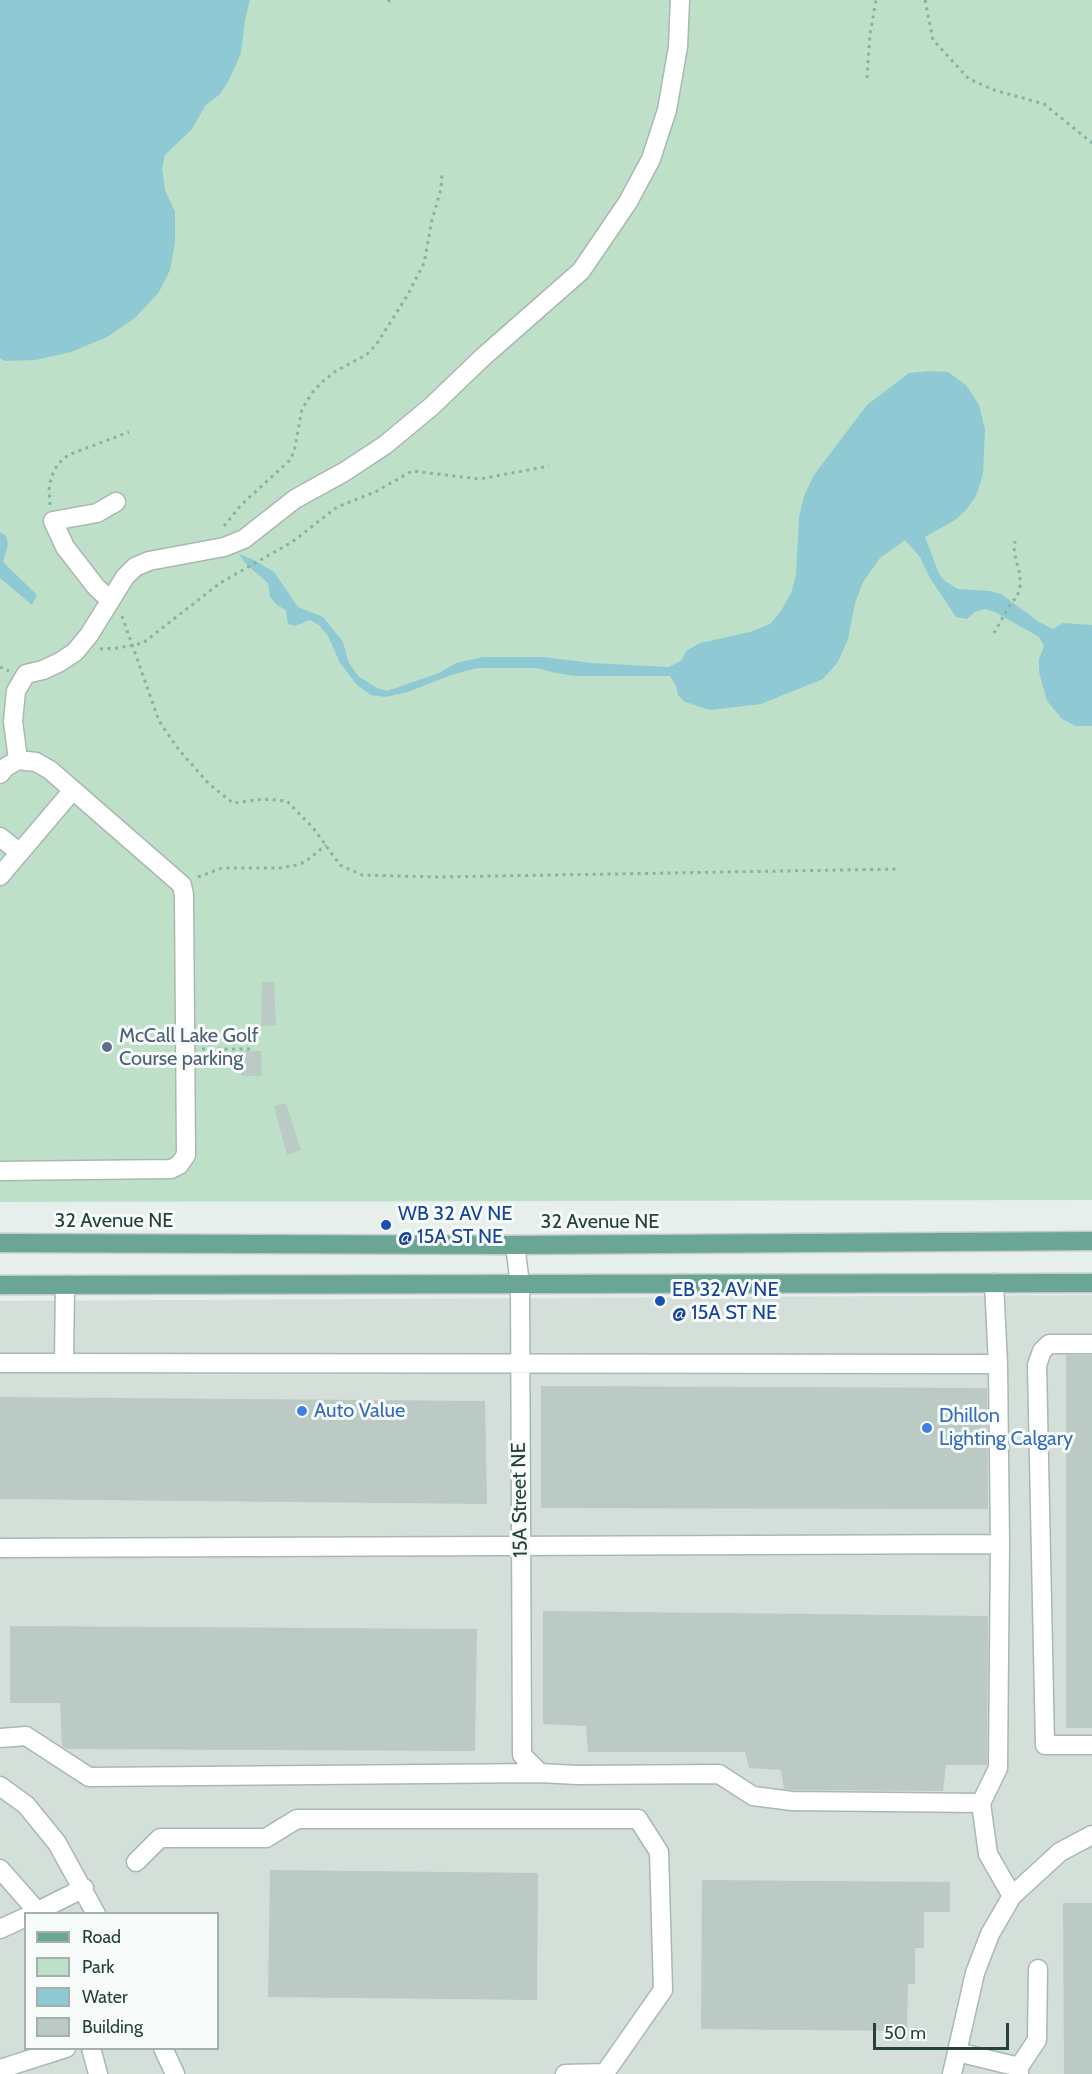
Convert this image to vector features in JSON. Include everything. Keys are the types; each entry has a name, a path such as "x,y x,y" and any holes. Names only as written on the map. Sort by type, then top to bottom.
{"main road":[{"name":"32 Avenue NE","path":"0,1243 515,1245 1092,1241"},
{"path":"0,1285 1092,1283"}],"street":[{"path":"18,760 13,721 16,691 26,674 60,662 75,652 125,577 135,567 149,561 224,547 244,539 295,499 344,472 385,445 432,406 483,357 581,271 628,202 651,159 667,110 678,46 680,0"},
{"path":"110,600 65,547 53,521 97,513 116,502"},
{"path":"0,774 6,767 18,760 36,762 50,770 182,885 184,895 186,1155 178,1165 171,1169 0,1171"},
{"path":"0,876 73,790"},
{"path":"0,837 20,853"},
{"name":"15A Street NE","path":"515,1245 520,1284 522,1755 540,1773"},
{"path":"994,1283 998,1364 1000,1544 998,1768 981,1803 988,1854 1012,1896"},
{"path":"64,1362 65,1285"},
{"path":"1092,1344 1049,1344 1042,1350 1037,1365 1045,1745 1092,1745"},
{"path":"0,1363 998,1364"},
{"path":"0,1548 1000,1544"},
{"path":"0,1738 26,1736 89,1777 540,1773 718,1774 753,1796 792,1801 981,1803"},
{"path":"0,1786 26,1805 57,1843 84,1888 95,1912"},
{"path":"136,1862 160,1838 266,1838 297,1819 638,1819 659,1852 663,1990 605,2073 565,2074"},
{"path":"952,2074 975,1973 990,1934 1012,1896 1060,1852 1092,1835"},
{"path":"0,1869 30,1912"},
{"path":"35,1912 84,1888"},
{"path":"0,1929 24,1917"},
{"path":"957,2052 1019,2071 1037,2040 1038,1969"},
{"path":"0,2069 63,2050"},
{"path":"91,2050 98,2074"},
{"path":"163,2050 175,2074"}],"path":[{"path":"867,78 870,34 876,0"},
{"path":"925,0 933,40 969,79 994,90 1044,104 1092,143"},
{"path":"221,530 241,505 289,461 297,442 302,409 312,393 336,371 366,355 376,345 407,296 424,263 432,220 441,189 442,171"},
{"path":"53,521 49,486 58,464 68,454 129,432"},
{"path":"75,652 143,643 220,583 292,542 336,507 375,492 412,471 480,479 549,466"},
{"path":"994,633 1011,603 1017,597 1020,586 1020,575 1014,552 1015,541"},
{"path":"110,600 123,617 159,721 209,784 233,803 263,799 287,801 314,829 340,865 362,875 438,877 900,869"},
{"path":"182,885 222,868 293,866 305,862 326,845"},
{"path":"209,1049 253,1049"}],"shaded area":[{"path":"1092,1295 1092,2074 0,2074 0,1301"}],"green space":[{"path":"0,0 1092,0 1092,1200 0,1202"}],"water":[{"path":"0,0 250,0 241,53 230,78 220,94 205,106 192,129 165,155 162,169 165,190 175,212 175,243 170,270 159,292 135,318 107,337 71,352 36,360 5,361 0,358"},
{"path":"948,372 966,385 979,405 985,430 983,474 976,496 955,520 925,537 939,574 958,589 1001,594 1039,622 1053,629 1063,623 1092,625 1092,726 1076,726 1062,719 1047,701 1039,672 1039,659 1044,646 1039,637 995,612 985,609 975,612 967,619 956,617 930,578 920,557 905,540 880,558 863,582 855,603 848,639 838,662 823,679 761,704 710,710 685,702 678,695 670,676 575,676 536,668 477,668 451,675 408,692 385,697 371,695 357,685 340,663 328,636 319,625 310,620 295,626 288,624 286,610 270,597 268,583 245,563 239,554 274,572 298,607 323,617 343,642 348,661 358,676 377,688 387,691 439,673 456,663 483,657 543,657 592,663 669,667 682,660 686,651 700,643 750,632 770,624 781,611 791,593 796,575 799,517 804,496 814,475 867,405 909,373"},
{"path":"0,532 6,536 8,544 3,562 37,595 32,605 0,578"}],"building":[{"path":"262,982 274,982 276,1025 261,1026"},
{"path":"241,1051 261,1051 262,1076 241,1076"},
{"path":"286,1103 301,1150 287,1155 274,1106"},
{"path":"1066,1355 1092,1355 1092,1728 1066,1728"},
{"path":"541,1386 987,1388 988,1509 541,1508"},
{"path":"0,1397 485,1401 487,1504 0,1499"},
{"path":"543,1611 988,1616 987,1765 946,1765 943,1791 793,1790 784,1789 781,1770 749,1768 745,1752 588,1752 586,1726 543,1724"},
{"path":"10,1626 477,1629 475,1751 67,1749 62,1746 60,1703 10,1703"},
{"path":"270,1870 538,1873 537,2000 268,1997"},
{"path":"702,1880 950,1882 950,1912 924,1912 924,1948 915,1948 915,1984 908,1984 907,2031 701,2029"},
{"path":"1063,1903 1092,1903 1092,2074 1064,2074"}],"place":[{"name":"McCall Lake Golf Course parking","path":"107,1047"},
{"name":"WB 32 AV NE @ 15A ST NE","path":"386,1225"},
{"name":"EB 32 AV NE @ 15A ST NE","path":"660,1301"},
{"name":"Auto Value","path":"302,1411"},
{"name":"Dhillon Lighting Calgary","path":"927,1428"}]}
